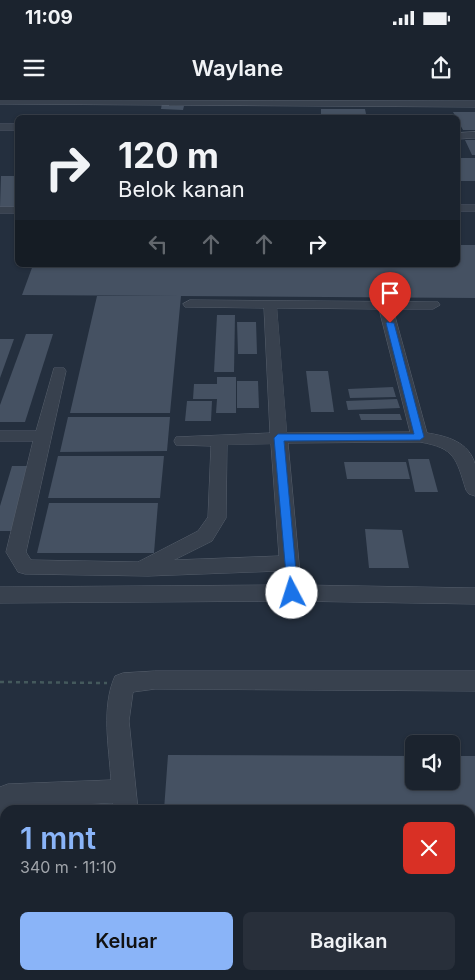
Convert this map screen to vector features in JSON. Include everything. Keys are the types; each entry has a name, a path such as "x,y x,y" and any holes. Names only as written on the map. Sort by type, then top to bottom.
{"lane":[{"path":"0,101 264,106 447,107 475,104"},
{"path":"0,127 15,127"},
{"path":"460,136 475,132"},
{"path":"460,208 475,208"},
{"path":"0,210 15,210"},
{"path":"190,304 433,305"},
{"path":"270,304 278,438 292,593"},
{"path":"385,304 420,437"},
{"path":"59,371 16,552 19,560 25,567 140,569 290,563"},
{"path":"0,436 43,436"},
{"path":"182,441 420,437 442,440 454,446 463,454 475,490"},
{"path":"140,569 182,550 205,536 217,518 219,440"},
{"path":"106,595 110,569"},
{"path":"0,595 292,593 475,596"},
{"path":"4,796 125,801 118,721 123,683 154,680 475,681"}],"path":[{"path":"0,682 123,683"}],"building":[{"path":"162,103 169,103 169,106 184,106 183,110 161,109"},
{"path":"321,109 365,109 366,114 321,114"},
{"path":"453,112 475,112 475,130 463,130 460,125 460,115 455,115"},
{"path":"465,140 475,140 475,155 472,155"},
{"path":"460,158 475,158 475,181 460,181"},
{"path":"1,176 15,176 15,207 0,207"},
{"path":"460,245 475,245 475,298 22,295 32,267 460,267"},
{"path":"97,296 181,296 170,413 70,413"},
{"path":"217,315 235,315 234,372 214,372"},
{"path":"237,322 256,322 257,354 238,354"},
{"path":"26,334 53,334 25,422 0,422 0,405"},
{"path":"0,339 14,339 0,378"},
{"path":"306,371 328,371 334,412 311,412"},
{"path":"217,377 236,377 236,413 216,413 217,399 193,399 194,384 217,384"},
{"path":"237,381 258,381 259,408 237,408"},
{"path":"393,387 396,397 350,398 348,389"},
{"path":"397,399 400,408 348,410 346,401"},
{"path":"187,401 212,401 211,421 185,421"},
{"path":"359,414 400,414 402,420 361,420"},
{"path":"68,417 170,417 167,451 60,452"},
{"path":"58,456 164,456 160,498 48,498"},
{"path":"408,459 429,459 438,492 415,492"},
{"path":"344,462 406,462 410,479 347,479"},
{"path":"12,466 35,466 18,531 0,531 0,506"},
{"path":"49,503 158,503 154,553 37,553"},
{"path":"365,529 402,530 409,568 369,568"},
{"path":"168,755 405,756 405,790 460,790 460,756 475,756 475,805 164,805"}],"route":[{"path":"292,593 278,438 420,437 390,323"}]}
